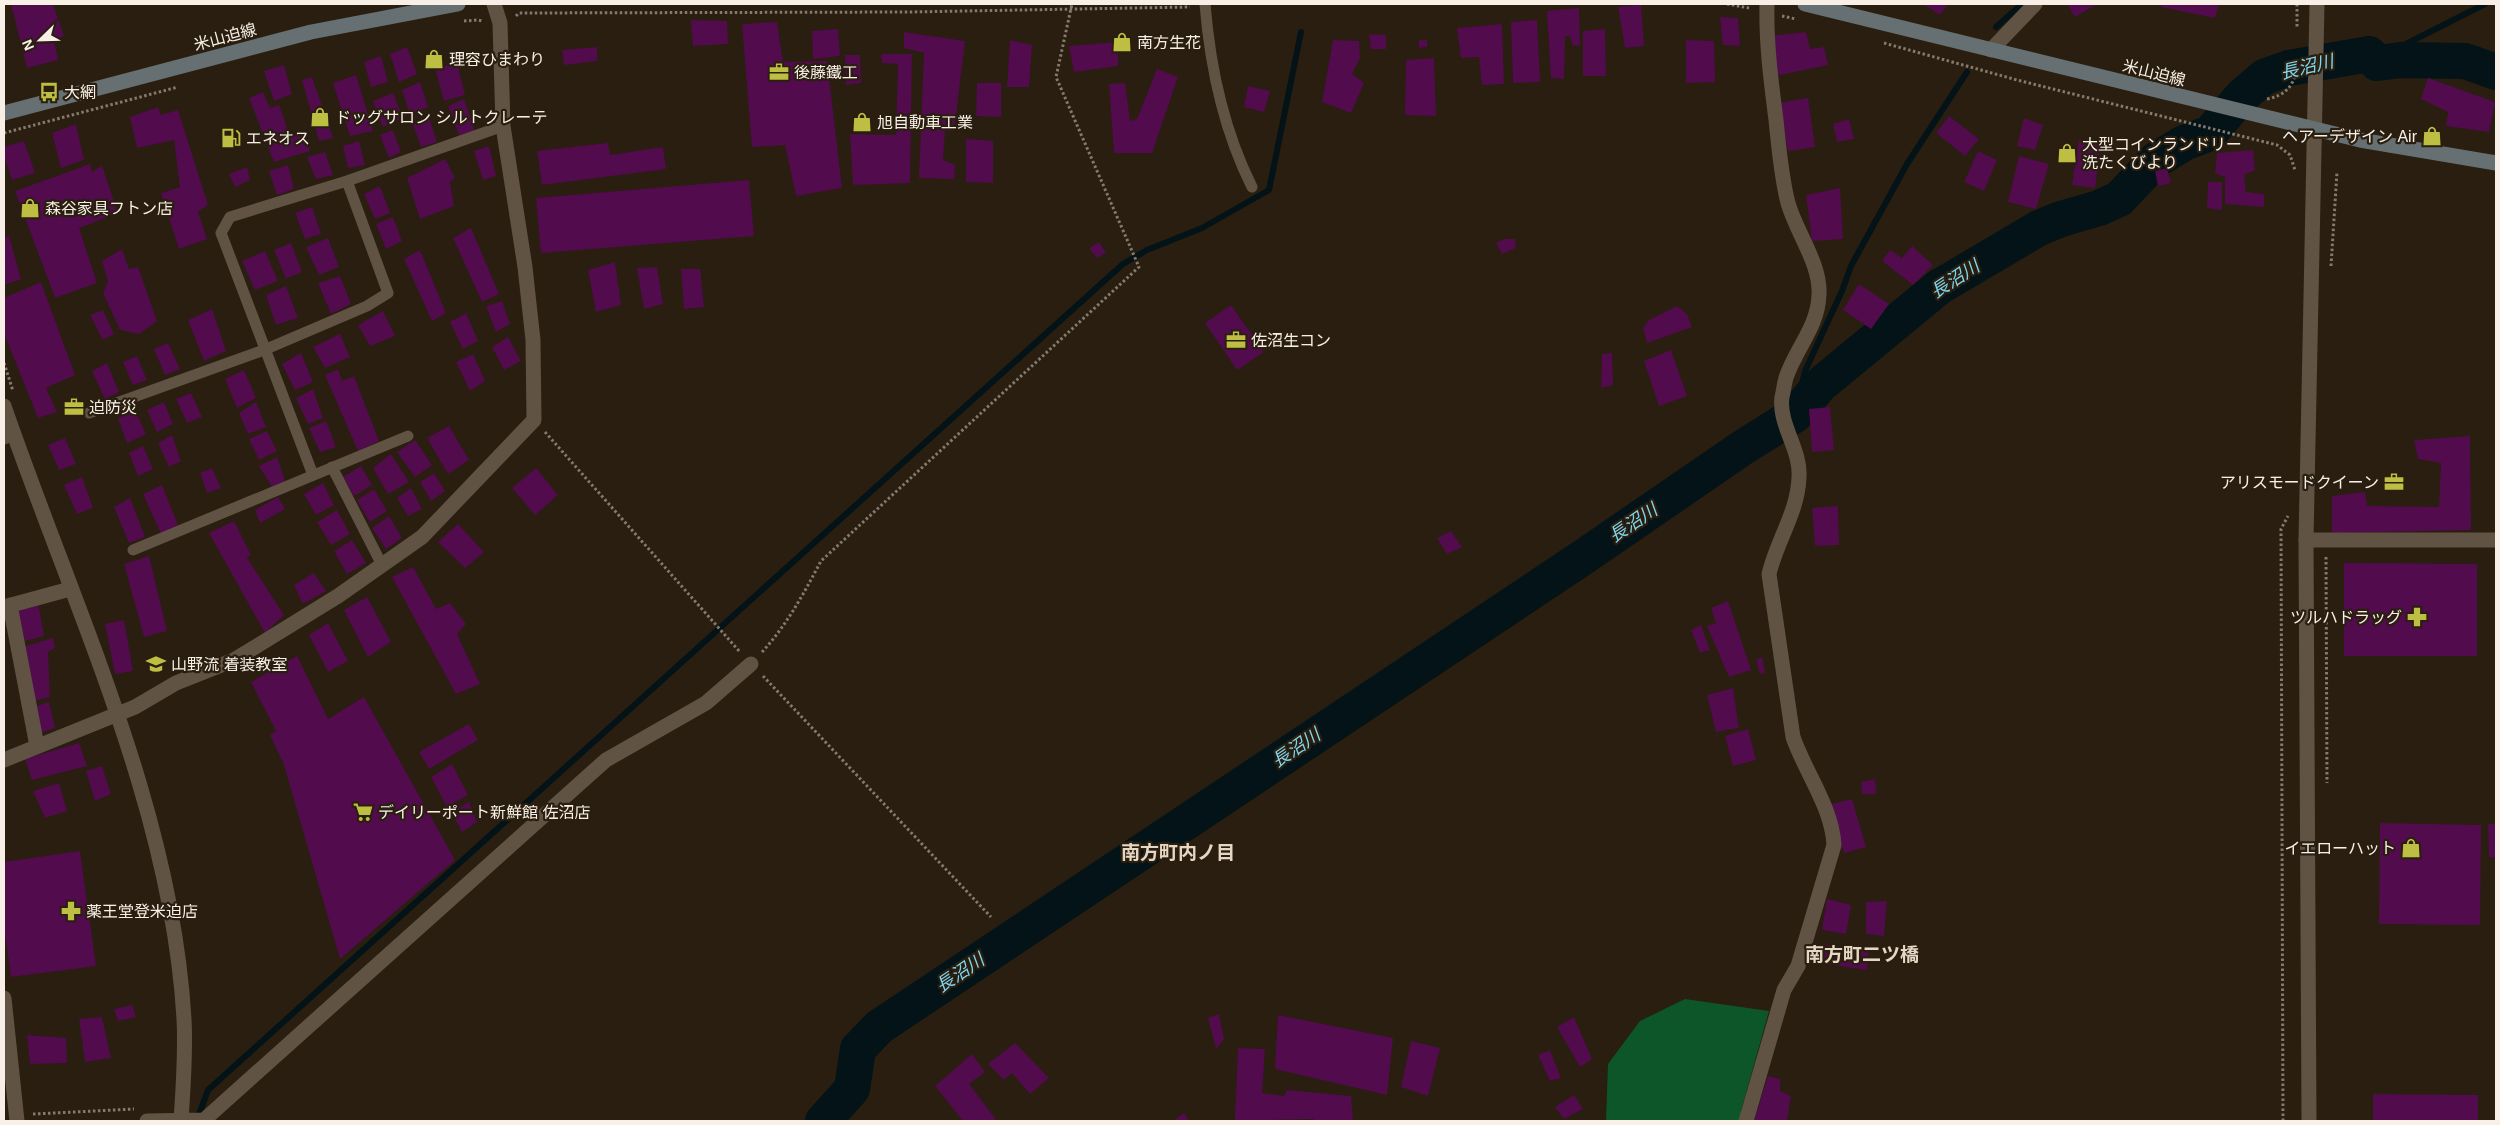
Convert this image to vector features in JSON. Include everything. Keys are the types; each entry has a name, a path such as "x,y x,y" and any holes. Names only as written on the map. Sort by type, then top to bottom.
{"main road":[{"name":"米山迫線","path":"4,113 311,32 360,21 458,4"},
{"name":"米山迫線","path":"1805,4 2316,130 2377,143 2496,163"}],"street":[{"path":"4,760 135,708 176,683 234,660 338,596 422,537 534,420 533,340 525,267 502,126 500,23 494,4"},
{"path":"1991,50 2035,4"},
{"path":"2309,1121 2306,540 2316,130 2317,4"},
{"path":"1746,1121 1784,990 1802,952 1834,845 1833,829 1800,758 1793,737 1769,574 1774,553 1792,514 1799,476 1797,453 1781,407 1786,376 1813,325 1820,294 1813,262 1791,214 1783,183 1767,37 1767,8"},
{"path":"4,406 9,435 117,714 143,794 164,879 176,949 184,1020 181,1121"},
{"path":"2306,540 2496,540"},
{"path":"37,746 7,606 70,589"},
{"path":"143,1115 181,1121 204,1120 606,760 706,703 748,661"},
{"path":"4,998 17,1118"}],"lane":[{"path":"1205,4 1207,38 1231,138 1252,186"},
{"path":"313,475 221,233 230,217 347,181 502,126"},
{"path":"89,413 264,350 367,306 388,293 347,181"},
{"path":"134,550 408,436"},
{"path":"332,467 382,565"}],"path":[{"path":"748,661 774,639 798,604 821,560 1139,267 1056,77 1072,4"},
{"path":"1727,4 1767,8 1803,21"},
{"path":"459,22 478,20 487,23 500,23 512,21 519,13 528,12 1190,8"},
{"path":"1878,42 2017,80 2277,145 2290,155 2296,174"},
{"path":"2259,98 2265,100 2280,96 2287,91 2296,74"},
{"path":"4,134 183,86"},
{"path":"2331,268 2337,172"},
{"path":"534,420 748,661 991,917"},
{"path":"2283,1121 2281,529 2288,516 2288,506"},
{"path":"2326,540 2327,786"},
{"path":"17,1118 143,1115"}],"green space":[{"path":"1685,999 1769,1011 1741,1111 1745,1121 1606,1121 1608,1064 1640,1021"}],"building":[{"path":"11,4 53,4 64,36 54,40 58,60 27,68"},
{"path":"1923,4 1948,4 1940,15"},
{"path":"2067,4 2097,4 2075,17"},
{"path":"2162,4 2219,4 2215,18 2161,7"},
{"path":"1641,5 1644,46 1625,48 1618,7"},
{"path":"1579,8 1580,45 1573,46 1570,36 1565,36 1564,79 1551,78 1547,11"},
{"path":"1720,17 1738,18 1740,46 1723,45"},
{"path":"691,20 727,21 728,44 693,46"},
{"path":"1537,20 1540,82 1513,83 1511,22"},
{"path":"777,22 783,62 827,61 842,188 796,196 785,145 752,147 742,24"},
{"path":"1502,24 1504,84 1482,85 1479,57 1461,58 1457,28"},
{"path":"838,29 840,56 813,59 812,31"},
{"path":"1605,29 1606,76 1583,76 1583,31"},
{"path":"904,32 965,41 954,131 945,131 943,160 955,165 954,179 919,178 924,53 904,48"},
{"path":"1806,32 1810,49 1824,47 1828,65 1776,76 1770,36"},
{"path":"1369,34 1386,35 1386,49 1371,49"},
{"path":"1010,40 1032,45 1029,87 1007,87"},
{"path":"1333,40 1359,41 1360,58 1352,74 1364,83 1351,113 1322,102"},
{"path":"1419,40 1427,40 1427,47 1419,48"},
{"path":"1686,40 1714,41 1715,82 1686,83"},
{"path":"1118,42 1118,66 1074,72 1069,46"},
{"path":"407,47 417,74 399,82 390,54"},
{"path":"597,47 597,61 564,65 562,50"},
{"path":"881,54 912,54 910,183 853,185 850,134 896,135 898,64 882,63"},
{"path":"845,55 860,55 861,83 846,85"},
{"path":"381,56 388,82 371,87 364,62"},
{"path":"1434,58 1436,116 1405,115 1406,60"},
{"path":"457,63 465,95 444,101 435,68"},
{"path":"284,65 292,94 274,101 264,71"},
{"path":"1157,69 1178,77 1152,153 1114,153 1109,84 1125,83 1130,121 1137,119"},
{"path":"356,75 373,131 350,136 333,83"},
{"path":"312,77 333,138 319,141 302,80"},
{"path":"2428,78 2495,102 2489,132 2446,126 2448,112 2421,99"},
{"path":"420,82 428,107 410,115 402,90"},
{"path":"977,83 1001,83 1001,117 976,116"},
{"path":"1248,86 1270,91 1264,112 1244,107"},
{"path":"263,92 270,108 279,105 290,136 303,133 310,151 274,162 249,98"},
{"path":"393,93 403,118 383,127 373,101"},
{"path":"1808,98 1815,147 1788,151 1779,103"},
{"path":"464,99 475,132 459,135 448,106"},
{"path":"158,107 161,115 178,110 208,205 198,212 207,239 179,249 161,193 180,187 174,140 137,148 130,117"},
{"path":"428,115 437,142 421,147 412,122"},
{"path":"1949,116 1979,139 1965,156 1936,133"},
{"path":"2024,118 2043,125 2035,150 2017,146"},
{"path":"1849,119 1854,139 1837,142 1833,124"},
{"path":"76,124 84,160 61,168 52,133"},
{"path":"393,130 401,152 389,158 380,135"},
{"path":"966,139 993,141 993,183 966,182"},
{"path":"2079,140 2101,141 2095,188 2072,185"},
{"path":"24,141 35,173 12,180 4,156 4,147"},
{"path":"359,141 365,165 348,168 343,146"},
{"path":"608,143 610,155 663,147 666,169 542,185 537,151"},
{"path":"489,146 496,176 483,180 474,151"},
{"path":"2253,150 2255,170 2244,175 2246,192 2264,194 2264,207 2225,204 2225,177 2215,173 2217,153"},
{"path":"1978,151 1997,160 1984,191 1964,182"},
{"path":"325,152 333,175 316,179 307,157"},
{"path":"2019,156 2049,164 2036,209 2008,202"},
{"path":"445,159 455,178 450,182 454,206 420,219 407,178"},
{"path":"90,164 92,172 102,166 118,213 79,228 97,283 55,298 15,191"},
{"path":"288,165 294,189 277,195 269,171"},
{"path":"247,167 250,180 235,187 229,174"},
{"path":"2167,168 2171,183 2158,186 2155,171"},
{"path":"749,180 754,236 541,253 536,198"},
{"path":"2208,182 2222,182 2222,210 2207,208"},
{"path":"380,186 390,213 375,219 364,194"},
{"path":"1840,188 1843,239 1812,241 1806,195"},
{"path":"312,207 321,234 305,239 295,213"},
{"path":"393,217 402,241 386,249 376,224"},
{"path":"471,228 499,294 482,302 453,238"},
{"path":"9,236 21,279 4,285 4,238"},
{"path":"328,238 339,267 319,275 306,247"},
{"path":"1504,239 1515,239 1516,248 1502,254 1496,243"},
{"path":"1099,242 1106,253 1097,258 1089,248"},
{"path":"291,243 302,272 286,279 274,250"},
{"path":"1912,246 1933,265 1913,285 1882,261 1890,250 1902,258"},
{"path":"122,249 129,269 138,267 157,321 139,334 120,330 103,293 108,282 102,261"},
{"path":"420,250 446,313 432,321 404,259"},
{"path":"265,251 278,281 255,290 242,261"},
{"path":"615,262 621,305 596,312 588,270"},
{"path":"657,267 663,304 644,309 637,268"},
{"path":"681,269 700,269 704,307 684,309"},
{"path":"340,276 351,304 331,314 318,283"},
{"path":"41,282 75,375 46,388 57,412 38,418 4,333 4,298"},
{"path":"1859,284 1889,304 1871,329 1843,310"},
{"path":"286,286 298,318 276,325 266,295"},
{"path":"502,301 510,324 496,332 486,306"},
{"path":"1231,305 1264,352 1237,370 1205,323"},
{"path":"1677,306 1687,314 1692,327 1647,343 1643,328 1649,320"},
{"path":"212,309 226,351 204,361 188,320"},
{"path":"103,310 114,334 103,340 90,315"},
{"path":"383,311 395,336 370,346 358,325"},
{"path":"466,313 478,341 463,349 450,322"},
{"path":"340,334 350,357 325,368 313,347"},
{"path":"508,337 521,361 504,370 492,347"},
{"path":"168,343 180,369 165,375 154,349"},
{"path":"1671,350 1687,396 1659,406 1644,361"},
{"path":"301,353 313,382 295,390 282,364"},
{"path":"1612,353 1613,385 1601,388 1602,354"},
{"path":"473,354 485,381 470,391 456,362"},
{"path":"137,356 147,380 133,385 123,362"},
{"path":"107,363 119,392 105,399 92,371"},
{"path":"338,369 342,381 354,376 379,441 358,451 325,375"},
{"path":"244,370 256,398 237,408 225,379"},
{"path":"313,389 323,418 308,424 296,398"},
{"path":"191,393 202,417 187,423 176,399"},
{"path":"164,402 173,424 157,432 147,410"},
{"path":"256,402 266,427 248,434 239,413"},
{"path":"1830,407 1834,450 1812,452 1809,409"},
{"path":"135,410 146,434 127,443 118,418"},
{"path":"326,421 336,447 320,452 309,428"},
{"path":"449,426 469,460 448,474 427,438"},
{"path":"267,431 277,451 259,460 249,439"},
{"path":"172,435 181,461 169,467 158,443"},
{"path":"2470,436 2471,530 2332,533 2332,496 2365,492 2367,506 2439,507 2441,463 2418,459 2414,440"},
{"path":"65,438 76,464 59,470 48,445"},
{"path":"415,440 432,465 415,477 397,452"},
{"path":"143,446 153,469 138,476 129,453"},
{"path":"391,454 409,482 388,494 373,468"},
{"path":"277,457 285,481 272,487 259,466"},
{"path":"361,466 372,485 354,496 343,477"},
{"path":"212,468 221,488 207,493 200,473"},
{"path":"536,468 558,495 535,515 512,488"},
{"path":"434,473 445,491 431,501 420,482"},
{"path":"82,477 93,508 77,514 64,485"},
{"path":"323,483 334,505 316,515 304,494"},
{"path":"162,485 178,525 161,534 143,494"},
{"path":"411,488 422,509 408,516 397,498"},
{"path":"374,489 387,511 370,522 357,500"},
{"path":"278,497 285,509 260,523 255,510"},
{"path":"130,498 145,537 129,543 114,507"},
{"path":"1838,506 1839,545 1815,546 1812,508"},
{"path":"337,510 350,534 331,545 317,522"},
{"path":"389,516 402,538 386,549 372,528"},
{"path":"234,521 251,555 247,558 284,615 265,633 209,533"},
{"path":"458,524 484,552 465,568 438,542"},
{"path":"1451,531 1462,547 1447,554 1437,538"},
{"path":"352,540 366,563 347,574 334,551"},
{"path":"149,556 167,631 144,637 124,564"},
{"path":"2344,563 2477,564 2477,656 2344,656"},
{"path":"413,567 436,609 450,603 466,624 457,634 480,684 456,694 392,577"},
{"path":"314,573 326,591 303,604 294,585"},
{"path":"367,597 391,642 368,657 344,610"},
{"path":"1728,601 1751,670 1729,677 1707,626 1716,623 1711,608"},
{"path":"38,603 44,636 25,641 17,609"},
{"path":"124,620 133,671 115,674 105,624"},
{"path":"328,623 348,661 328,672 309,635"},
{"path":"1701,625 1710,650 1700,653 1691,630"},
{"path":"53,638 55,648 48,652 50,697 34,701 22,647"},
{"name":"デイリーポート新鮮館 佐沼店","path":"297,656 328,719 364,697 455,860 340,959 284,765 270,735 276,731 251,682"},
{"path":"1762,657 1765,673 1760,674 1756,660"},
{"path":"1733,688 1739,728 1716,732 1707,695"},
{"path":"49,702 55,728 40,733 33,707"},
{"path":"469,724 478,740 429,769 419,752"},
{"path":"1748,729 1756,760 1733,766 1725,736"},
{"path":"79,743 87,766 32,780 25,759"},
{"path":"452,764 468,795 447,807 431,777"},
{"path":"102,766 111,794 95,801 86,771"},
{"path":"1875,779 1876,794 1862,794 1861,782"},
{"path":"59,783 67,811 45,818 33,791"},
{"path":"1852,799 1866,847 1844,853 1828,805"},
{"path":"469,802 477,822 462,832 451,812"},
{"path":"2380,823 2481,825 2480,925 2379,924"},
{"path":"2488,824 2496,824 2496,858 2489,857"},
{"path":"80,851 96,966 11,977 4,926 4,862"},
{"path":"1827,899 1851,905 1846,934 1822,930"},
{"path":"1887,901 1884,936 1866,934 1866,902"},
{"path":"1819,944 1869,949 1867,970 1819,963"},
{"path":"132,1005 136,1017 118,1021 114,1009"},
{"path":"1219,1014 1224,1039 1216,1049 1208,1018"},
{"path":"1278,1015 1393,1038 1387,1095 1275,1069"},
{"path":"102,1017 111,1058 85,1062 79,1019"},
{"path":"1574,1017 1592,1059 1580,1067 1557,1027"},
{"path":"27,1035 66,1038 67,1063 30,1064"},
{"path":"1411,1041 1440,1048 1428,1096 1401,1087"},
{"path":"1015,1043 1049,1078 1030,1094 1012,1073 1004,1080 988,1064"},
{"path":"1238,1048 1265,1049 1262,1093 1284,1096 1287,1090 1351,1096 1353,1121 1314,1121 1314,1119 1235,1121"},
{"path":"1550,1050 1561,1078 1550,1081 1538,1055"},
{"path":"972,1054 985,1072 969,1084 997,1121 963,1121 935,1086"},
{"path":"1768,1076 1780,1079 1780,1091 1791,1096 1787,1121 1754,1121"},
{"path":"2373,1094 2478,1095 2478,1121 2373,1121"},
{"path":"1574,1095 1583,1109 1564,1119 1555,1107"},
{"path":"1184,1113 1189,1121 1173,1121"}],"waterway":[{"path":"1996,27 2022,4"},
{"path":"2369,54 2396,49 2485,4"},
{"path":"197,1120 208,1090 1123,264 1147,250 1202,228 1269,190 1301,32"},
{"name":"長沼川","path":"823,1121 852,1089 858,1049 879,1027 1579,560 1745,446 1795,415 1820,385 1939,287 2039,228 2061,219 2099,208 2119,199 2156,160 2184,143 2210,133 2242,96 2264,77 2289,68 2369,54 2377,63 2401,60 2465,61 2496,72"},
{"path":"1795,415 1805,371 1842,291 1851,266 1907,164 1967,72"}],"place":[{"name":"南方生花","path":"1122,42"},
{"name":"理容ひまわり","path":"434,59"},
{"name":"後藤鐵工","path":"779,72"},
{"name":"大網","path":"49,92"},
{"name":"ドッグサロン シルトクレーテ","path":"320,117"},
{"name":"旭自動車工業","path":"862,122"},
{"name":"ヘアーデザイン Air","path":"2432,136"},
{"name":"エネオス","path":"231,138"},
{"name":"大型コインランドリー 洗たくびより","path":"2067,153"},
{"name":"森谷家具フトン店","path":"30,208"},
{"name":"佐沼生コン","path":"1236,340"},
{"name":"迫防災","path":"74,407"},
{"name":"アリスモードクイーン","path":"2394,482"},
{"name":"ツルハドラッグ","path":"2417,617"},
{"name":"山野流 着装教室","path":"156,664"},
{"name":"デイリーポート新鮮館 佐沼店","path":"363,812"},
{"name":"イエローハット","path":"2411,848"},
{"name":"薬王堂登米迫店","path":"71,911"}],"district":[{"name":"南方町内ノ目","path":"1178,852"},
{"name":"南方町二ツ橋","path":"1862,954"}]}
